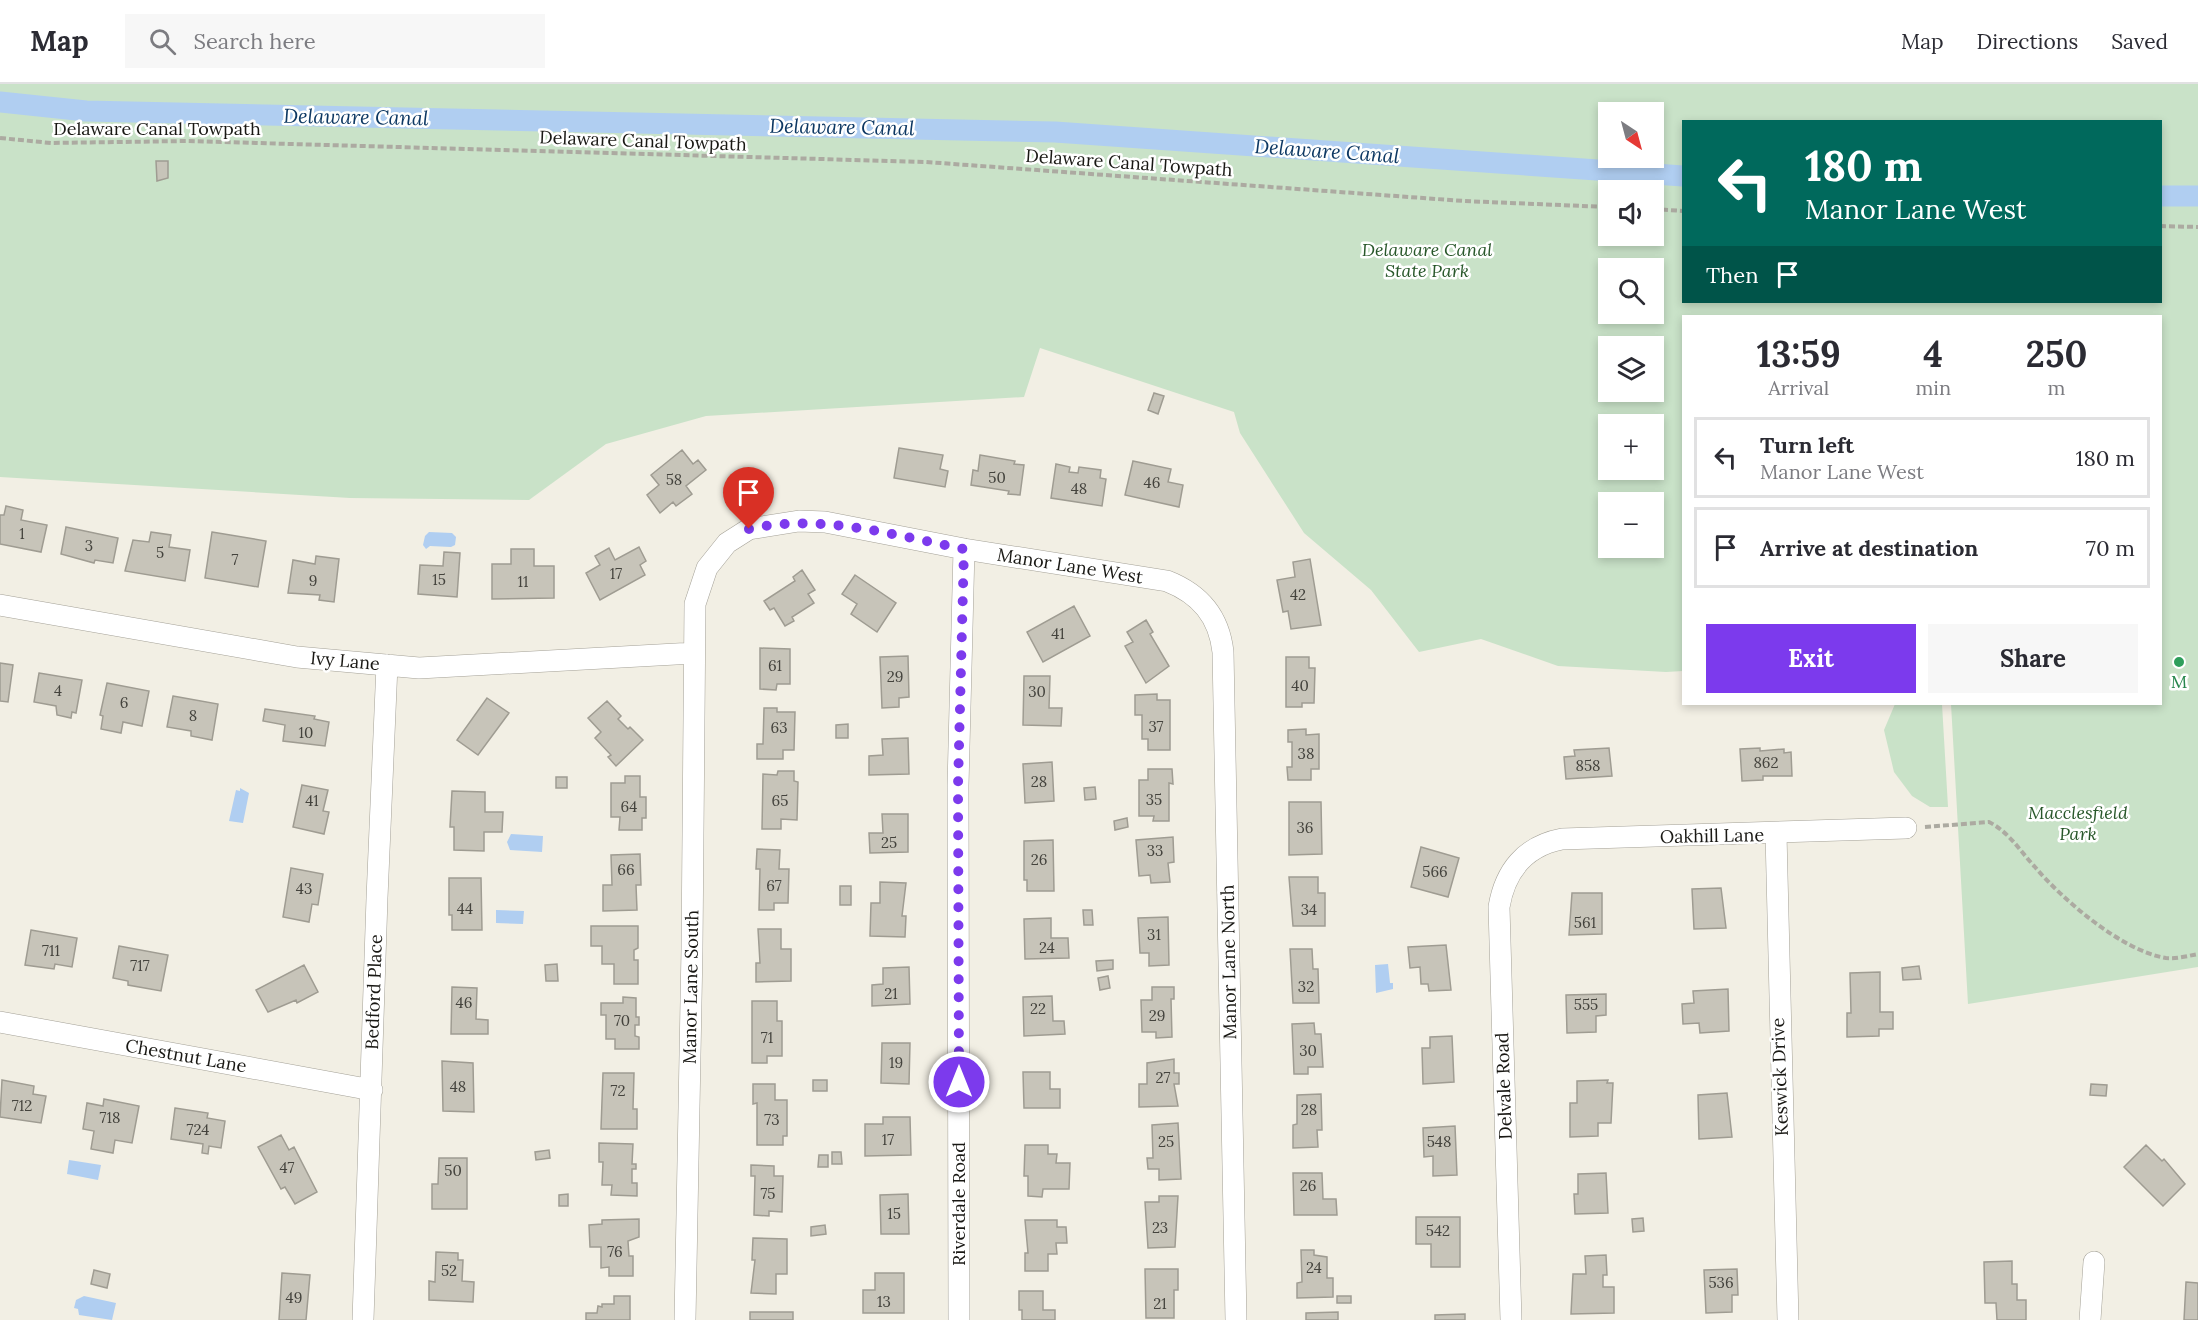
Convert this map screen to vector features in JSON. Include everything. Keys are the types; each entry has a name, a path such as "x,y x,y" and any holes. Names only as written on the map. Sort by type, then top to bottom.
{"street":[{"name":"Manor Lane West","path":"694,653 694,604 699,585 718,552 749,529 782,523 825,522 964,549 1167,581 1192,593 1207,608"},
{"name":"Riverdale Road","path":"959,1320 958,786 964,549"},
{"name":"Ivy Lane","path":"0,605 297,657 387,665 462,667 694,653"},
{"name":"Manor Lane North","path":"1207,608 1219,630 1223,652 1236,1320"},
{"name":"Manor Lane South","path":"685,1320 692,949 694,653"},
{"name":"Bedford Place","path":"363,1320 387,665"},
{"name":"Oakhill Lane","path":"1522,858 1538,846 1562,839 1776,834 1906,828"},
{"name":"Keswick Drive","path":"1776,834 1788,1320"},
{"name":"Delvale Road","path":"1511,1320 1499,907 1508,875 1522,858"},
{"name":"Chestnut Lane","path":"0,1022 372,1090"},
{"path":"2091,1320 2094,1262"}],"path":[{"name":"Delaware Canal Towpath","path":"0,138 51,142 186,141 926,162 1464,201 1598,207"},
{"path":"1664,210 1682,211"},
{"path":"2162,226 2198,227"},
{"path":"1906,828 1989,822 2013,840 2035,868 2067,897 2128,944 2167,958 2198,954"}],"green space":[{"name":"Delaware Canal State Park","path":"0,84 2198,84 2198,967 1968,1004 1951,705 2162,705 2162,315 1682,315 1682,671 1558,666 1481,639 1419,652 1371,590 1304,533 1240,433 1234,412 1040,348 1024,397 706,416 606,444 529,500 350,498 0,477"},
{"path":"1895,705 1942,705 1948,807 1930,807 1912,796 1894,772 1884,730"}],"water":[{"path":"429,532 452,533 456,537 455,545 451,547 430,546 426,549 423,545 425,536"},
{"path":"240,788 249,793 243,823 229,821 236,790 240,791"},
{"path":"511,834 543,836 542,852 510,850 507,842"},
{"path":"496,910 524,911 523,924 496,923"},
{"path":"1388,964 1393,989 1376,993 1375,965"},
{"path":"69,1160 101,1165 98,1180 67,1174"},
{"path":"84,1296 116,1303 112,1320 79,1315 78,1309 74,1308 76,1300"}],"building":[{"path":"156,161 168,161 168,178 157,181"},
{"path":"1154,393 1164,396 1158,414 1148,410"},
{"path":"899,448 943,455 940,469 948,471 945,487 894,478"},
{"path":"682,450 693,464 698,460 706,470 686,486 692,494 676,506 673,502 660,513 647,495 659,485 651,475"},
{"path":"980,455 1015,461 1014,464 1024,465 1020,495 971,485 973,470 978,471"},
{"path":"1133,461 1171,469 1168,482 1183,485 1179,507 1125,495"},
{"path":"1056,464 1070,467 1069,472 1078,473 1079,467 1101,470 1100,478 1106,479 1102,506 1051,498"},
{"path":"6,506 23,510 21,520 47,525 41,552 0,544 0,515 4,515"},
{"path":"66,527 118,538 113,563 95,560 94,563 61,554"},
{"path":"151,532 171,535 169,547 190,550 185,581 125,571 133,540 149,542"},
{"path":"212,532 266,541 258,587 205,578"},
{"path":"639,547 646,561 640,565 645,575 600,600 586,573 600,565 595,556 609,548 615,560"},
{"path":"511,549 534,549 534,566 554,566 554,598 492,599 492,564 511,564"},
{"path":"444,552 460,553 457,597 418,594 420,565 443,566"},
{"path":"316,556 339,559 334,602 319,600 320,595 288,593 293,560 315,564"},
{"path":"1310,559 1321,625 1291,629 1288,611 1283,612 1277,580 1295,577 1293,562"},
{"path":"802,570 815,590 808,594 814,603 792,617 794,621 785,626 774,608 770,610 764,601 795,581 793,577"},
{"path":"855,575 896,603 877,632 851,614 857,604 842,594"},
{"path":"1074,606 1090,636 1043,662 1027,632"},
{"path":"1146,620 1153,632 1150,634 1169,666 1146,683 1125,646 1133,642 1127,632"},
{"path":"760,648 790,649 790,684 777,684 776,690 760,689"},
{"path":"908,656 909,697 899,698 899,707 882,708 880,657"},
{"path":"1286,657 1309,657 1309,668 1315,668 1314,703 1302,703 1302,707 1286,707"},
{"path":"0,663 13,665 8,702 0,701"},
{"path":"39,673 82,680 76,713 72,712 71,718 57,715 56,706 34,702"},
{"path":"1024,676 1050,676 1049,708 1062,708 1061,726 1023,725"},
{"path":"107,683 149,691 142,726 123,722 121,733 101,729 103,716 100,715"},
{"path":"1157,694 1157,700 1170,700 1170,750 1148,750 1148,739 1142,739 1142,715 1135,715 1135,695"},
{"path":"173,696 218,704 212,740 191,736 191,731 167,727"},
{"path":"487,698 509,713 478,755 457,740"},
{"path":"607,701 621,716 618,719 643,740 616,766 608,757 611,755 595,738 601,732 588,718"},
{"path":"764,708 777,708 777,712 795,712 794,750 783,750 783,759 757,759 757,744 763,744"},
{"path":"265,709 315,716 314,719 329,722 325,746 283,741 285,725 263,721"},
{"path":"848,724 848,738 836,738 836,725"},
{"path":"1306,729 1306,735 1319,734 1319,769 1311,769 1311,780 1288,780 1287,767 1292,767 1292,742 1288,742 1288,730"},
{"path":"908,738 909,774 869,775 869,756 883,755 882,739"},
{"path":"1609,748 1612,776 1566,779 1564,757 1575,756 1574,750"},
{"path":"1760,748 1760,751 1784,749 1784,753 1791,752 1792,776 1763,776 1763,780 1742,781 1740,749"},
{"path":"1052,762 1054,801 1025,803 1023,764"},
{"path":"1148,769 1172,769 1173,784 1169,783 1169,821 1153,821 1154,816 1139,816 1139,780 1148,780"},
{"path":"778,771 794,771 794,781 798,782 797,820 781,819 781,829 762,829 763,774 777,775"},
{"path":"625,776 640,776 640,797 646,797 646,818 642,818 642,830 619,830 620,817 611,817 611,783 625,783"},
{"path":"556,777 567,777 567,788 556,788"},
{"path":"302,785 328,790 323,811 329,812 324,834 293,827"},
{"path":"1095,787 1096,799 1085,800 1084,788"},
{"path":"452,791 485,792 485,812 503,812 502,832 484,832 484,851 454,850 454,827 450,827"},
{"path":"1289,802 1321,802 1322,854 1289,855"},
{"path":"882,814 908,814 908,852 870,853 869,833 883,833"},
{"path":"1127,818 1128,827 1115,830 1114,821"},
{"path":"1173,837 1174,862 1168,863 1170,882 1151,883 1150,875 1139,876 1136,840"},
{"path":"1053,840 1054,891 1027,891 1027,880 1024,880 1024,841"},
{"path":"1421,847 1459,858 1448,897 1411,887"},
{"path":"757,849 780,850 779,869 789,869 788,903 774,903 774,910 759,910 760,869 756,869"},
{"path":"640,854 641,885 636,885 637,910 603,911 603,885 612,885 611,855"},
{"path":"291,868 323,874 318,905 312,904 309,922 283,917"},
{"path":"1289,877 1318,877 1318,893 1325,893 1325,926 1293,926"},
{"path":"449,878 481,878 482,930 452,930 452,915 449,915"},
{"path":"880,882 906,883 902,916 906,916 905,937 870,936 871,903 880,903"},
{"path":"840,886 851,886 851,905 840,905"},
{"path":"1721,888 1726,928 1694,929 1692,889"},
{"path":"1572,893 1602,893 1602,934 1569,935"},
{"path":"1083,910 1092,910 1093,925 1084,925"},
{"path":"1168,917 1169,965 1149,966 1149,953 1140,953 1138,918"},
{"path":"1051,918 1051,938 1068,938 1069,958 1025,959 1024,919"},
{"path":"591,926 638,926 638,948 634,950 634,960 638,960 638,984 614,984 614,964 602,964 602,946 591,946"},
{"path":"758,929 781,929 781,949 791,949 791,981 756,982 756,963 760,963"},
{"path":"31,930 77,938 72,967 55,964 54,969 25,965"},
{"path":"1446,945 1451,990 1429,991 1428,984 1421,984 1420,967 1410,968 1408,947"},
{"path":"119,946 168,955 161,991 128,985 128,981 113,978"},
{"path":"1290,949 1312,949 1313,969 1318,969 1319,1003 1293,1003"},
{"path":"1113,960 1113,969 1097,971 1096,961"},
{"path":"557,964 558,981 546,981 545,965"},
{"path":"304,965 318,992 297,1003 296,1000 268,1012 256,990"},
{"path":"1919,966 1921,979 1903,980 1902,968"},
{"path":"909,967 910,1004 872,1006 872,985 883,984 883,968"},
{"path":"1880,972 1880,1012 1893,1012 1893,1029 1879,1029 1879,1036 1847,1037 1847,1013 1851,1013 1850,973"},
{"path":"1108,976 1110,988 1100,990 1098,978"},
{"path":"452,987 477,988 476,1019 488,1020 488,1034 451,1034"},
{"path":"1152,987 1174,987 1174,999 1171,999 1172,1037 1156,1038 1156,1032 1142,1032 1141,1000 1152,1000"},
{"path":"1728,989 1729,1031 1700,1033 1699,1023 1683,1024 1682,1004 1694,1003 1693,991"},
{"path":"1606,994 1606,1015 1596,1016 1596,1032 1567,1033 1566,995"},
{"path":"1052,996 1053,1021 1064,1021 1065,1034 1024,1036 1023,997"},
{"path":"623,997 636,998 636,1017 639,1017 639,1025 635,1025 635,1036 639,1037 639,1049 615,1049 615,1039 606,1039 606,1015 601,1015 601,1003 623,1003"},
{"path":"752,1001 777,1001 777,1021 782,1021 782,1056 767,1056 767,1063 752,1063"},
{"path":"1314,1023 1315,1034 1321,1034 1323,1067 1308,1067 1308,1074 1294,1074 1292,1024"},
{"path":"1452,1036 1454,1082 1423,1084 1422,1048 1430,1048 1430,1037"},
{"path":"882,1043 910,1043 909,1084 881,1083"},
{"path":"1174,1059 1174,1073 1179,1073 1179,1084 1174,1084 1178,1106 1139,1107 1139,1084 1147,1084 1147,1063"},
{"path":"442,1061 473,1063 474,1112 443,1111"},
{"path":"1023,1072 1050,1072 1050,1089 1060,1089 1060,1108 1024,1108"},
{"path":"603,1073 634,1073 633,1109 637,1109 637,1129 601,1129"},
{"path":"2,1080 34,1086 33,1094 46,1096 41,1123 0,1117"},
{"path":"813,1080 827,1080 827,1091 813,1091"},
{"path":"1608,1080 1607,1083 1613,1083 1611,1123 1598,1123 1598,1136 1570,1137 1570,1103 1577,1103 1577,1081"},
{"path":"753,1084 775,1084 775,1100 787,1100 787,1136 783,1136 783,1145 757,1145 757,1103 753,1104"},
{"path":"2091,1084 2107,1085 2106,1096 2090,1095"},
{"path":"1727,1093 1732,1137 1699,1139 1698,1095"},
{"path":"1321,1094 1322,1130 1317,1130 1318,1147 1293,1148 1293,1125 1297,1124 1297,1095"},
{"path":"104,1099 139,1106 132,1143 115,1140 113,1153 91,1149 94,1131 83,1129 87,1103 103,1106"},
{"path":"175,1108 208,1113 207,1118 225,1121 221,1148 209,1146 208,1154 202,1153 203,1144 171,1139"},
{"path":"883,1117 910,1117 911,1155 865,1156 865,1124 883,1124"},
{"path":"1178,1123 1181,1179 1159,1180 1159,1169 1148,1169 1147,1158 1153,1158 1152,1125"},
{"path":"1455,1126 1457,1175 1433,1176 1433,1156 1424,1157 1423,1128"},
{"path":"281,1135 289,1150 294,1147 317,1192 295,1204 285,1187 281,1189 258,1147"},
{"path":"599,1143 633,1144 632,1164 636,1164 636,1169 632,1169 632,1183 637,1183 637,1196 611,1195 612,1185 602,1185 603,1162 599,1162"},
{"path":"1025,1145 1048,1145 1048,1154 1057,1154 1056,1163 1070,1163 1069,1189 1043,1189 1042,1197 1028,1196 1028,1176 1024,1176"},
{"path":"2146,1145 2162,1161 2164,1159 2185,1184 2163,1206 2124,1167"},
{"path":"549,1150 550,1158 536,1160 535,1152"},
{"path":"832,1152 841,1152 842,1164 832,1164"},
{"path":"819,1155 828,1155 828,1167 818,1167"},
{"path":"439,1158 467,1158 467,1209 432,1209 432,1184 438,1184"},
{"path":"751,1165 774,1166 774,1176 783,1176 782,1212 769,1211 769,1216 754,1215 755,1176 751,1176"},
{"path":"1293,1173 1322,1173 1323,1199 1336,1199 1337,1215 1294,1215"},
{"path":"1606,1173 1608,1213 1575,1214 1574,1194 1578,1194 1578,1174"},
{"path":"568,1194 568,1206 559,1206 559,1195"},
{"path":"908,1194 909,1234 881,1234 880,1195"},
{"path":"1159,1196 1178,1196 1175,1247 1148,1248 1145,1202 1159,1202"},
{"path":"1416,1217 1460,1217 1460,1267 1431,1267 1431,1244 1416,1244"},
{"path":"1643,1218 1644,1231 1633,1232 1632,1219"},
{"path":"639,1219 639,1237 628,1241 629,1256 633,1256 633,1276 609,1276 609,1267 601,1268 601,1247 590,1247 589,1225 602,1224 602,1220"},
{"path":"1025,1220 1057,1220 1057,1227 1066,1227 1067,1243 1056,1243 1057,1254 1048,1254 1048,1271 1025,1271 1025,1253 1028,1253"},
{"path":"825,1225 826,1234 811,1236 811,1227"},
{"path":"753,1238 787,1239 787,1274 776,1274 776,1294 751,1293 755,1260 752,1260"},
{"path":"1301,1250 1314,1250 1314,1255 1327,1257 1327,1278 1333,1278 1333,1297 1297,1298 1297,1283 1302,1282"},
{"path":"436,1252 458,1253 458,1260 463,1260 462,1281 474,1282 473,1302 429,1300 429,1281 435,1282"},
{"path":"1606,1255 1607,1275 1603,1275 1603,1287 1614,1287 1614,1313 1571,1314 1573,1274 1586,1274 1585,1256"},
{"path":"2012,1261 2012,1284 2017,1284 2017,1300 2026,1300 2026,1320 1997,1320 1996,1303 1985,1303 1984,1262"},
{"path":"1145,1269 1178,1269 1178,1290 1174,1290 1174,1318 1146,1318"},
{"path":"1737,1269 1738,1295 1732,1295 1732,1312 1706,1313 1704,1270"},
{"path":"94,1270 110,1274 107,1288 91,1284"},
{"path":"282,1273 310,1275 306,1320 279,1320"},
{"path":"875,1273 904,1273 904,1313 863,1313 863,1290 875,1290"},
{"path":"2186,1282 2198,1283 2198,1320 2184,1320"},
{"path":"1019,1291 1043,1291 1043,1310 1055,1310 1055,1320 1022,1320 1022,1310 1019,1310"},
{"path":"614,1296 630,1296 630,1320 586,1320 586,1313 597,1313 598,1306 614,1304"},
{"path":"1337,1296 1351,1296 1351,1303 1337,1303"},
{"path":"750,1312 793,1312 793,1320 750,1320"},
{"path":"1338,1312 1338,1320 1306,1320 1306,1313"},
{"path":"1465,1314 1465,1320 1435,1320 1435,1315"}],"waterway":[{"name":"Delaware Canal","path":"0,102 86,111 1055,132 1682,176"},
{"name":"Delaware Canal","path":"2162,196 2198,196"}],"place":[{"name":"M","path":"2179,662"}],"route":[{"path":"749,529 774,523 825,522 964,549 958,786 959,1082"}],"park label":[{"name":"Macclesfield Park","path":"2078,823"}]}
